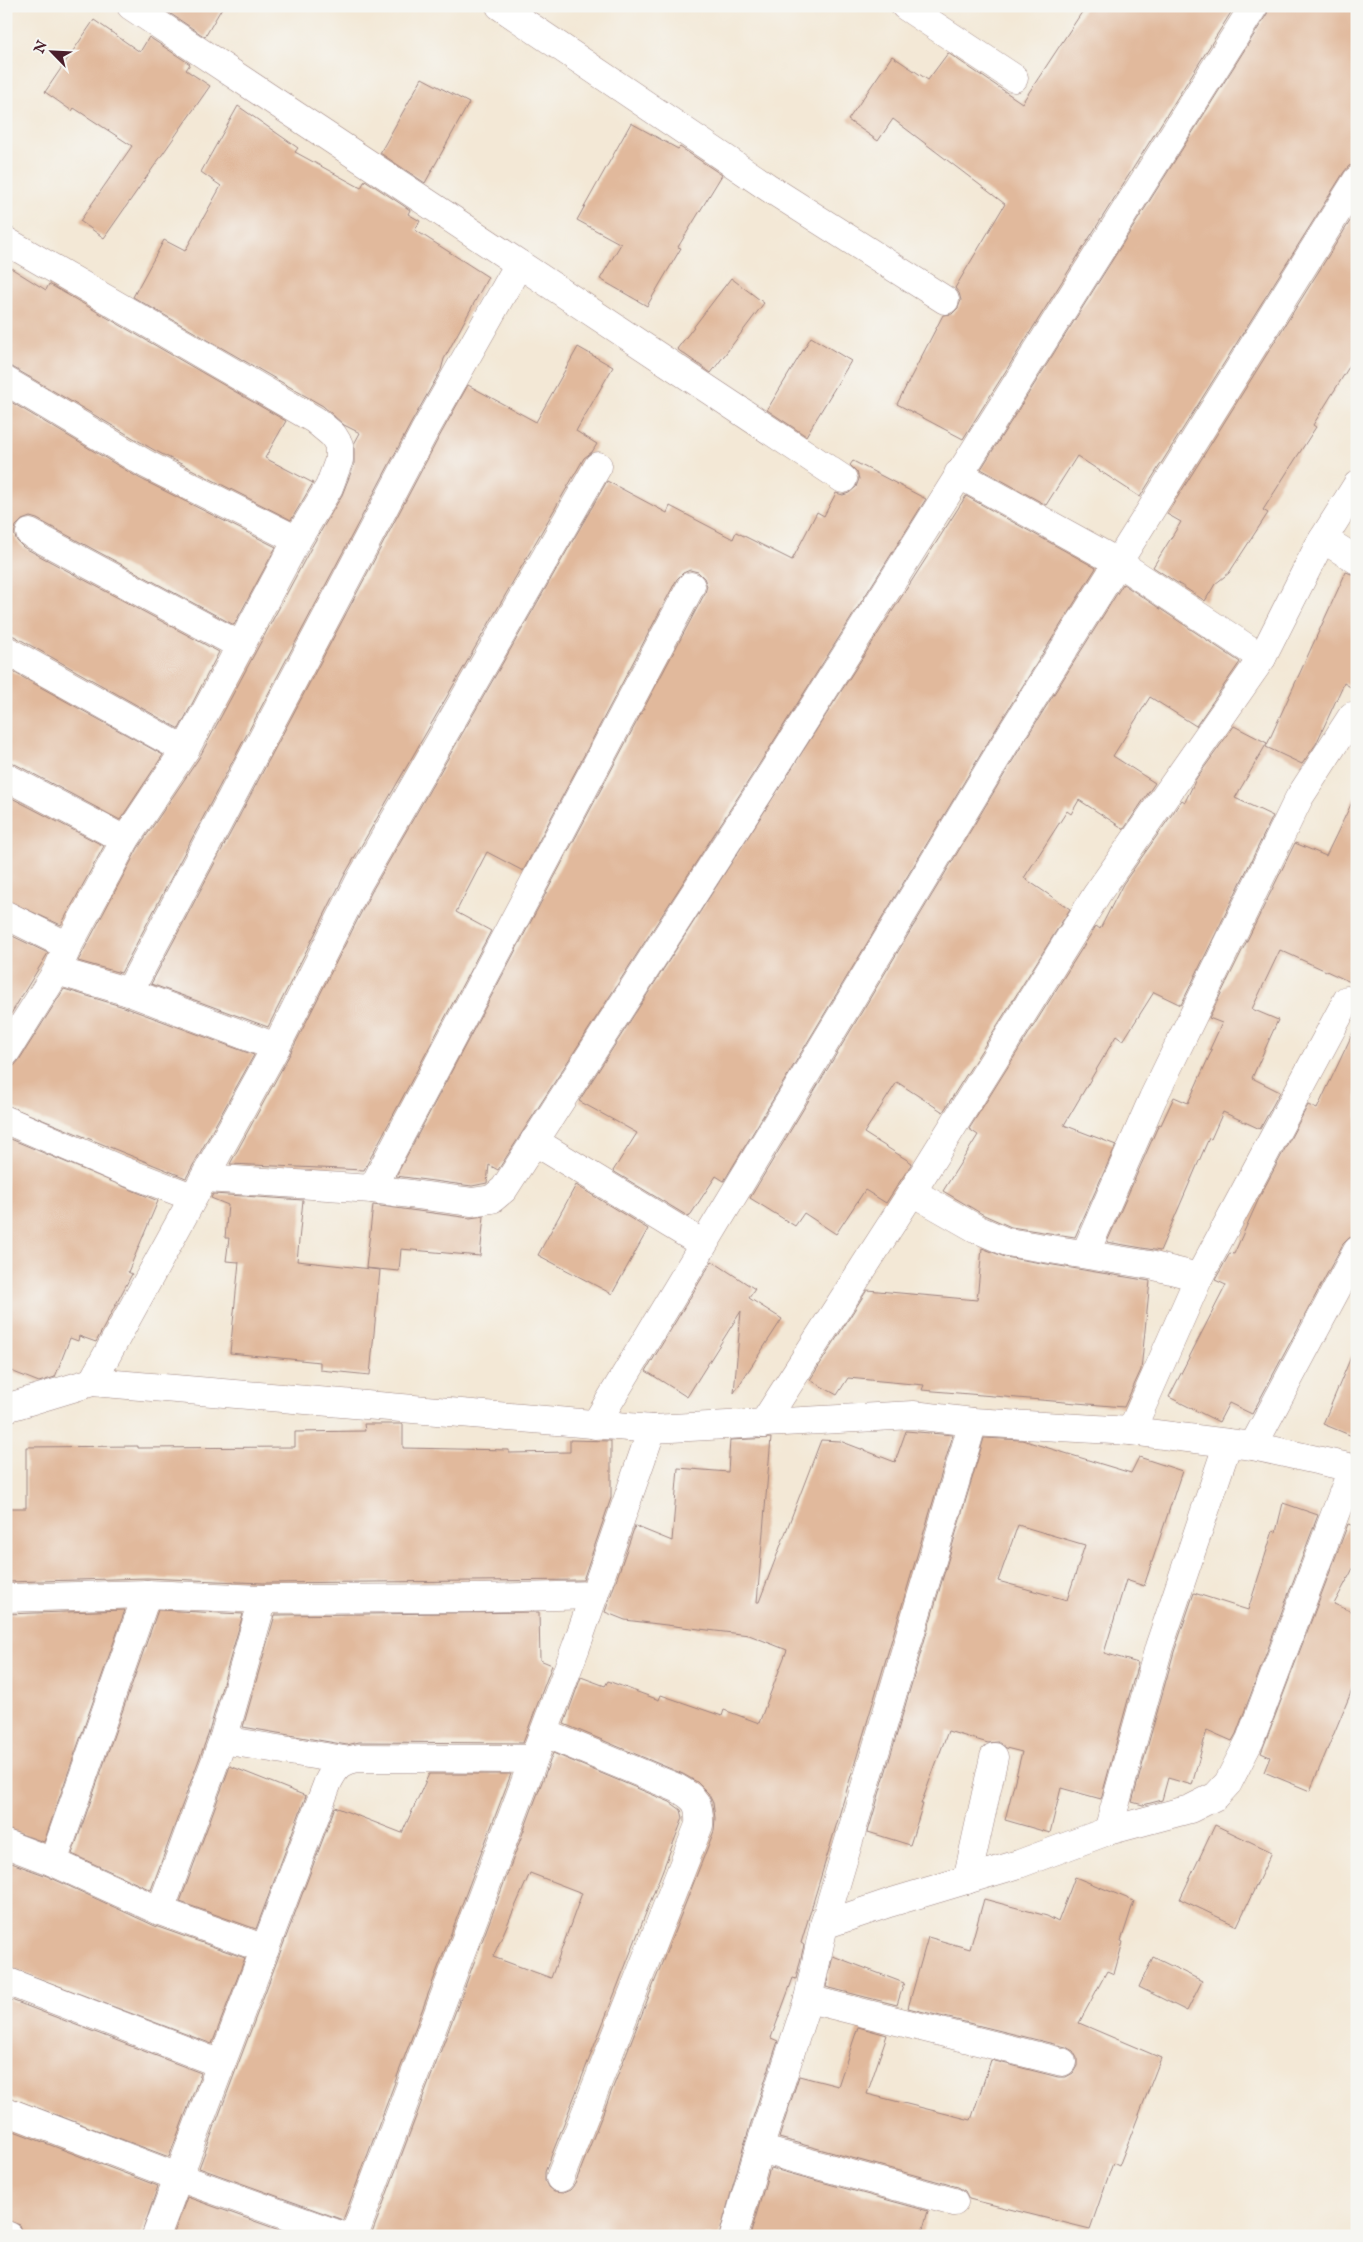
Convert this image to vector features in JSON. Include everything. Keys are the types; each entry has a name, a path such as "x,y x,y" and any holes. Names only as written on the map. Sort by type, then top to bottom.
{"street":[{"path":"131,6 843,479"},
{"path":"500,6 769,188 945,300"},
{"path":"906,6 1014,78"},
{"path":"6,1120 119,1169 199,1187 372,1189 472,1202 492,1199 504,1189 773,771 1254,6"},
{"path":"595,1425 1012,732 1357,180"},
{"path":"6,241 315,420 333,435 339,445 339,460 329,487 297,540 185,750 125,840 68,946 57,971 7,1048"},
{"path":"130,992 424,432 519,264"},
{"path":"6,381 146,464 297,540"},
{"path":"92,1382 276,1047 359,882 598,466"},
{"path":"958,474 1119,563 1262,658"},
{"path":"764,1424 912,1192 1097,894 1262,658 1323,539 1357,485"},
{"path":"30,533 241,646"},
{"path":"1323,539 1357,560"},
{"path":"372,1189 691,586"},
{"path":"6,650 185,750"},
{"path":"1085,1254 1153,1098 1299,798 1352,716 1357,719"},
{"path":"6,776 125,840"},
{"path":"6,915 68,946"},
{"path":"57,971 130,992 276,1047"},
{"path":"1131,1431 1199,1277 1347,1000"},
{"path":"534,1141 703,1244"},
{"path":"912,1192 976,1229 1007,1242 1150,1265 1199,1277"},
{"path":"1108,1831 1158,1647 1240,1444 1357,1251"},
{"path":"6,1408 92,1382 652,1429 913,1415 973,1422 1131,1431 1240,1444 1354,1469 1250,1740 1228,1783 1216,1796 1190,1809 1108,1831 967,1880 824,1925"},
{"path":"734,2236 759,2149 808,2000 824,1925 973,1422"},
{"path":"354,2236 544,1733 652,1429"},
{"path":"6,1598 147,1594 263,1599 478,1598 594,1595"},
{"path":"53,1862 147,1594"},
{"path":"160,1911 223,1740 263,1599"},
{"path":"544,1733 677,1788 692,1796 700,1812 698,1825 560,2178"},
{"path":"223,1740 344,1760 359,1758 533,1759"},
{"path":"967,1880 994,1757"},
{"path":"156,2236 328,1782 337,1766 344,1760"},
{"path":"6,1844 53,1862 160,1911 265,1949"},
{"path":"6,1981 222,2064"},
{"path":"808,2000 1062,2062"},
{"path":"6,2111 178,2177 343,2236"},
{"path":"759,2149 954,2202"}],"building":[{"path":"166,6 223,6 205,37 165,10"},
{"path":"1086,6 1235,6 963,439 897,404 943,315 952,314 958,308 961,300 955,288 1005,204 893,119 878,141 848,120 892,56 928,80 948,53 1022,103"},
{"path":"1270,6 1357,6 1357,164 1349,166 1344,172 1140,497 1077,456 1046,505 981,469 1267,14"},
{"path":"94,20 140,52 149,37 190,64 186,70 210,86 104,238 80,221 132,146 74,108 72,111 45,92"},
{"path":"422,78 469,103 425,183 380,153"},
{"path":"238,106 298,148 295,152 361,188 365,180 410,210 408,214 420,221 415,230 488,277 444,359 441,370 410,425 121,973 78,961 138,848 199,758 311,548 342,495 354,465 354,444 360,433 344,425 323,406 133,297 164,240 185,251 221,186 201,172"},
{"path":"631,123 678,149 680,147 722,175 678,247 681,248 647,306 600,279 621,244 577,220"},
{"path":"1357,210 1357,354 1313,425 1316,427 1263,510 1268,513 1229,573 1215,584 1205,601 1153,567 1181,522 1167,514"},
{"path":"6,265 46,290 49,284 286,421 265,458 313,483 291,520 154,450 6,365"},
{"path":"731,278 764,303 711,373 677,349"},
{"path":"811,337 851,361 806,436 767,410"},
{"path":"578,347 613,367 576,431 597,444 592,452 584,458 345,874 268,1027 151,984 468,385 536,422"},
{"path":"6,399 139,478 276,547 234,625 37,519 30,517 22,520 16,526 14,534 17,541 23,547 219,652 179,729 14,636 6,634"},
{"path":"853,461 926,499 760,763 498,1170 489,1165 487,1183 472,1186 396,1176 705,593 707,586 704,578 698,572 690,570 683,573 677,579 523,871 487,852 456,912 491,931 364,1170 230,1164 290,1054 373,889 607,481 667,513 670,506 733,539 736,532 792,560 817,512 824,516 836,493 843,495 856,487 859,479 857,472 850,465"},
{"path":"966,496 1096,568 999,724 724,1181 716,1176 689,1217 613,1171 637,1133 579,1101"},
{"path":"1346,572 1357,576 1357,691 1344,683 1316,744 1302,764 1266,747"},
{"path":"1123,584 1240,662 1196,726 1150,697 1113,756 1155,783 1124,829 1079,800 1071,814 1067,811 1024,878 1070,909 943,1112 897,1082 864,1133 912,1163 886,1203 865,1190 836,1234 804,1213 795,1226 750,1198 1025,740"},
{"path":"6,668 163,755 120,820 13,763 6,762"},
{"path":"1234,726 1267,743 1235,798 1273,816 1181,1005 1154,992 1123,1041 1116,1036 1064,1125 1116,1145 1075,1237 1011,1227 984,1215 943,1191 978,1135 969,1129 1096,926 1100,929 1123,884 1182,800 1185,802 1196,779"},
{"path":"1357,792 1357,985 1280,950 1252,1009 1278,1020 1252,1078 1280,1092 1260,1129 1223,1112 1211,1139 1209,1138 1160,1251 1107,1242 1159,1124 1161,1125 1174,1097 1188,1103 1222,1023 1209,1018 1295,843 1326,856"},
{"path":"6,795 104,846 61,925 6,900"},
{"path":"6,933 48,953 6,1022"},
{"path":"64,989 124,1007 254,1055 186,1178 6,1105 8,1067 14,1066 19,1060"},
{"path":"1357,1024 1357,1235 1349,1238 1343,1244 1252,1414 1229,1403 1219,1422 1169,1397 1226,1285 1215,1280 1230,1253 1234,1254 1260,1196 1308,1105 1317,1109"},
{"path":"6,1137 158,1201 128,1272 132,1274 96,1342 79,1336 78,1341 70,1338 55,1377 39,1382 6,1369"},
{"path":"576,1185 648,1229 612,1294 538,1255"},
{"path":"213,1194 303,1200 297,1261 380,1270 370,1375 320,1370 320,1362 230,1353 239,1262 226,1261 229,1238 225,1238 228,1205 211,1198"},
{"path":"373,1205 470,1218 484,1216 480,1256 401,1249 399,1271 366,1268"},
{"path":"982,1248 1005,1257 1150,1281 1141,1370 1124,1407 922,1390 924,1385 848,1378 837,1395 810,1380 867,1290 977,1300"},
{"path":"712,1261 755,1289 749,1298 782,1319 734,1393 741,1311 687,1397 646,1371"},
{"path":"1357,1345 1357,1438 1323,1424"},
{"path":"364,1424 403,1424 403,1448 509,1450 509,1453 570,1452 570,1440 611,1441 611,1498 583,1580 263,1583 147,1578 6,1582 6,1508 26,1508 26,1447 295,1447 295,1432 365,1431"},
{"path":"906,1431 953,1435 801,1943 804,1945 796,1979 793,1978 771,2038 778,2041 744,2145 719,2236 371,2236 553,1753 670,1802 681,1810 683,1818 545,2172 545,2181 554,2192 563,2193 570,2190 575,2184 714,1831 713,1803 708,1793 697,1782 683,1774 564,1724 581,1677 605,1686 608,1681 659,1700 661,1695 722,1716 724,1710 759,1723 787,1650 749,1635 625,1620 605,1612 635,1526 672,1541 678,1468 728,1472 730,1440 771,1438 757,1602 759,1602 821,1440 840,1441 895,1462","holes":["530,1873 582,1893 551,1978 493,1957"]},
{"path":"984,1438 1022,1440 1131,1473 1139,1457 1182,1471 1144,1586 1126,1580 1104,1653 1138,1663 1101,1799 1061,1788 1050,1833 1005,1820 1022,1752 1006,1748 998,1742 988,1743 948,1731 921,1804 923,1804 910,1845 868,1832","holes":["1018,1525 1085,1545 1067,1600 998,1581"]},
{"path":"1283,1503 1318,1515 1236,1734 1232,1741 1207,1730 1192,1785 1168,1778 1162,1800 1143,1805 1132,1802 1174,1652 1194,1593 1248,1610 1273,1531 1276,1532"},
{"path":"1348,1524 1357,1527 1357,1561 1334,1604 1357,1614 1357,1678 1310,1791 1264,1772 1270,1757 1261,1753"},
{"path":"125,1610 44,1842 6,1829 6,1614"},
{"path":"158,1610 243,1614 208,1735 151,1890 72,1854"},
{"path":"539,1612 540,1660 552,1665 523,1743 359,1742 347,1745 243,1727 275,1615"},
{"path":"230,1766 306,1796 256,1929 180,1902"},
{"path":"429,1774 511,1774 343,2220 199,2168 335,1807 402,1833"},
{"path":"1215,1825 1272,1852 1237,1926 1180,1899"},
{"path":"6,1861 47,1876 155,1926 245,1958 212,2044 6,1966"},
{"path":"1075,1877 1134,1901 1121,1941 1123,1942 1114,1974 1107,1971 1079,2023 1161,2058 1119,2166 1113,2163 1090,2229 969,2199 965,2191 958,2187 779,2138 799,2076 838,2086 858,2027 887,2035 867,2094 971,2120 991,2060 1058,2077 1066,2077 1073,2073 1077,2066 1077,2058 1073,2051 1066,2047 908,2008 928,1937 970,1949 984,1899 1047,1916 1058,1922"},
{"path":"833,1956 904,1983 897,2005 826,1987"},
{"path":"1153,1957 1202,1981 1187,2011 1139,1987"},
{"path":"6,1998 201,2073 169,2157 6,2096"},
{"path":"6,2128 158,2186 141,2236 24,2236 20,2225 6,2220"},
{"path":"770,2168 928,2211 921,2236 750,2236"},
{"path":"187,2197 296,2236 173,2236"}]}
